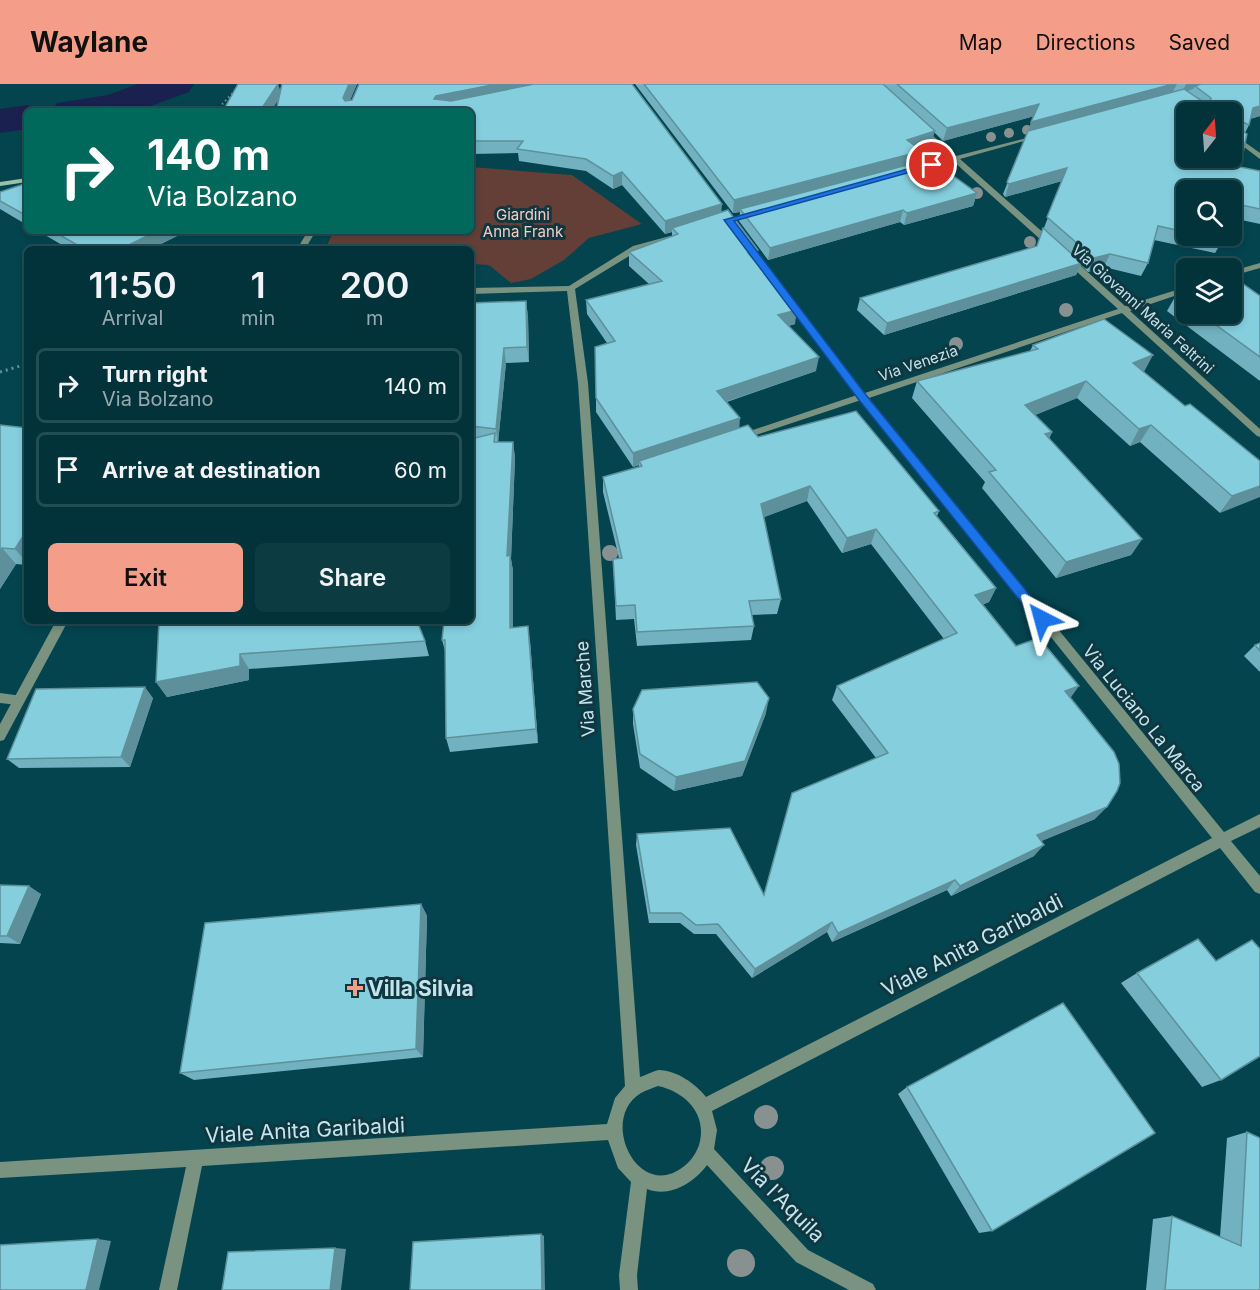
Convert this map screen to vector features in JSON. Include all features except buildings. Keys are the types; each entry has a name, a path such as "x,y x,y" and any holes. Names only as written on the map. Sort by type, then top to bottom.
{"main road":[{"path":"0,184 24,180"}],"street":[{"name":"Via Giovanni Maria Feltrini","path":"914,122 1125,309 1260,434"},
{"path":"909,171 1045,134"},
{"path":"1242,143 1260,157"},
{"path":"474,291 571,288 636,248 677,236"},
{"name":"Via Luciano La Marca","path":"743,238 863,397 1260,888"},
{"path":"1242,271 1260,265"},
{"name":"Via Marche","path":"571,288 596,485 633,1088"},
{"name":"Via Venezia","path":"726,442 1176,292"},
{"path":"0,736 60,624"},
{"path":"0,698 18,700"},
{"name":"Viale Anita Garibaldi","path":"703,1107 1260,820"},
{"path":"672,1079 690,1090 703,1107 708,1121 709,1136 705,1151 697,1166 685,1176 671,1182 655,1183 640,1178 626,1166 617,1150 613,1132 614,1115 621,1099 633,1088 645,1080 672,1079"},
{"name":"Viale Anita Garibaldi","path":"0,1170 613,1132"},
{"name":"Via l'Aquila","path":"705,1151 802,1256 867,1290"},
{"path":"168,1290 196,1157"},
{"path":"629,1290 628,1275 640,1178"}],"path":[{"path":"219,108 241,84"},
{"path":"0,372 24,365"}],"green space":[{"name":"Giardini Anna Frank","path":"474,167 572,175 642,224 589,238 564,260 531,279 511,283 489,265 474,264 474,246 326,246 332,234 474,234"}],"waterway":[{"path":"97,108 114,106 175,84"},
{"path":"0,121 24,117"}],"place":[{"name":"Villa Silvia","path":"355,988"}],"route":[{"path":"932,165 729,220 863,397 1042,619"}]}
